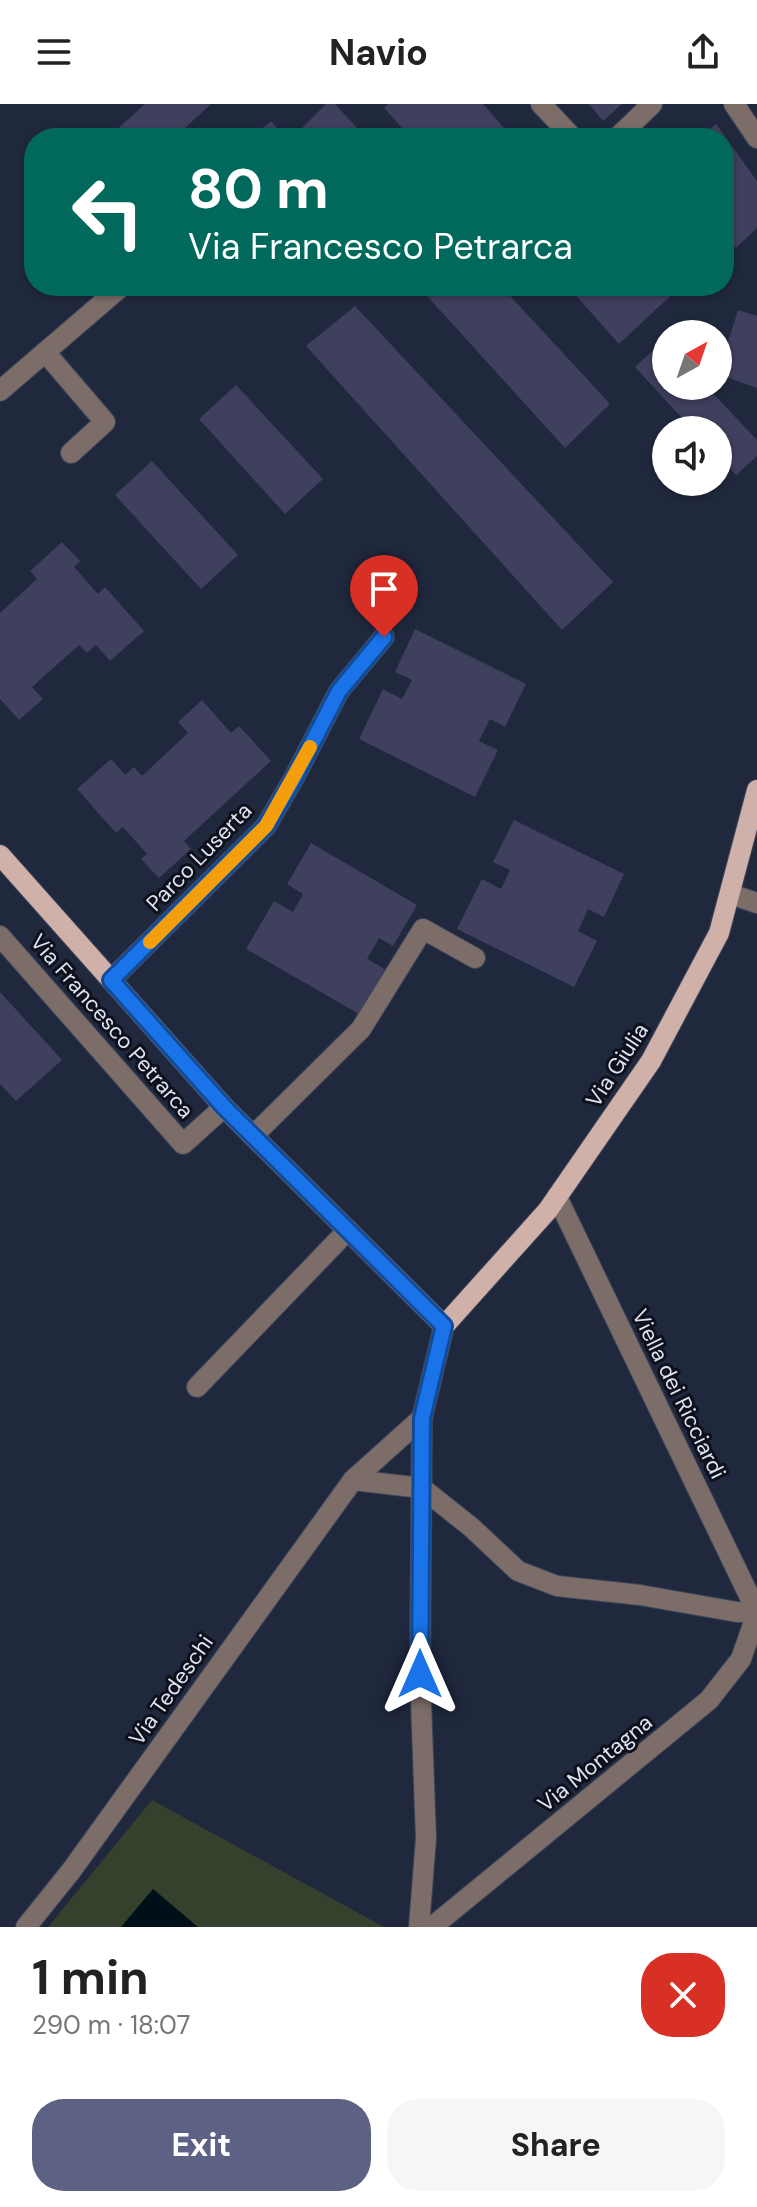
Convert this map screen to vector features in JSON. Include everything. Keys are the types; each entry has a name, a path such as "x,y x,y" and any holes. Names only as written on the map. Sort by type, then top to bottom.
{"main road":[{"name":"Via Giulia","path":"444,1326 557,1197 651,1061 719,933 757,790"},
{"name":"Via Francesco Petrarca","path":"0,855 224,1107 444,1326"}],"street":[{"path":"541,104 564,128"},
{"path":"627,128 652,104"},
{"path":"737,104 757,112"},
{"path":"737,104 757,138"},
{"path":"0,391 110,296"},
{"path":"45,352 105,422 71,453"},
{"name":"Parco Luserta","path":"111,980 266,826 339,691 384,637"},
{"path":"730,894 757,903"},
{"path":"253,1136 361,1029 423,929 475,958"},
{"name":"Via Francesco Petrarca","path":"0,936 183,1144 224,1107"},
{"name":"Viella dei Ricciardi","path":"557,1197 757,1612"},
{"path":"197,1387 348,1230"},
{"path":"419,1927 426,1838 420,1674 422,1418 444,1326"},
{"name":"Via Tedeschi","path":"26,1927 71,1871 353,1480 422,1418"},
{"path":"353,1480 422,1488 471,1527 518,1571 557,1586 640,1595 737,1612 757,1612"},
{"name":"Via Montagna","path":"432,1927 709,1700 741,1659 757,1612"}],"green space":[{"path":"152,1800 384,1927 48,1927"}],"shaded area":[{"path":"153,1889 198,1927 121,1927"}],"building":[{"path":"145,104 211,104 185,128 119,128"},
{"path":"326,104 335,104 357,128 302,128"},
{"path":"388,104 483,104 504,128 402,128 384,108"},
{"path":"589,104 622,104 603,121"},
{"path":"271,121 277,128 263,128"},
{"path":"734,149 757,181 757,228 736,248"},
{"path":"427,296 510,296 610,404 565,448"},
{"path":"576,296 670,296 619,344"},
{"path":"355,306 613,582 562,630 306,346"},
{"path":"738,310 757,316 757,388 732,379 732,329"},
{"path":"652,351 652,385 635,367"},
{"path":"236,385 323,479 285,514 199,419"},
{"path":"665,400 719,400 757,440 757,456 736,475 732,471 732,416 680,416"},
{"path":"152,461 238,555 201,589 115,495"},
{"path":"62,542 80,561 74,567 98,594 105,587 144,631 110,661 96,645 87,653 79,645 32,687 43,699 19,720 0,699 0,613 37,579 30,571"},
{"path":"415,629 526,684 505,727 490,719 479,741 498,750 475,797 359,739 383,689 402,699 412,680 395,672"},
{"path":"202,700 231,733 239,726 271,761 184,841 191,849 159,878 141,859 147,854 123,827 116,833 77,789 111,759 125,775 134,767 142,776 188,733 178,722"},
{"path":"514,820 624,874 604,917 588,909 578,931 597,941 574,987 457,929 482,879 501,889 510,870 493,862"},
{"path":"311,843 417,905 393,946 379,938 367,959 385,969 359,1014 246,949 274,901 293,912 303,894 287,884"},
{"path":"0,992 62,1060 16,1101 0,1084"}],"slow traffic":[{"path":"150,942 266,826 310,747"}],"route":[{"path":"384,637 339,691 266,826 111,980 224,1107 444,1326 422,1418 420,1674"}]}
